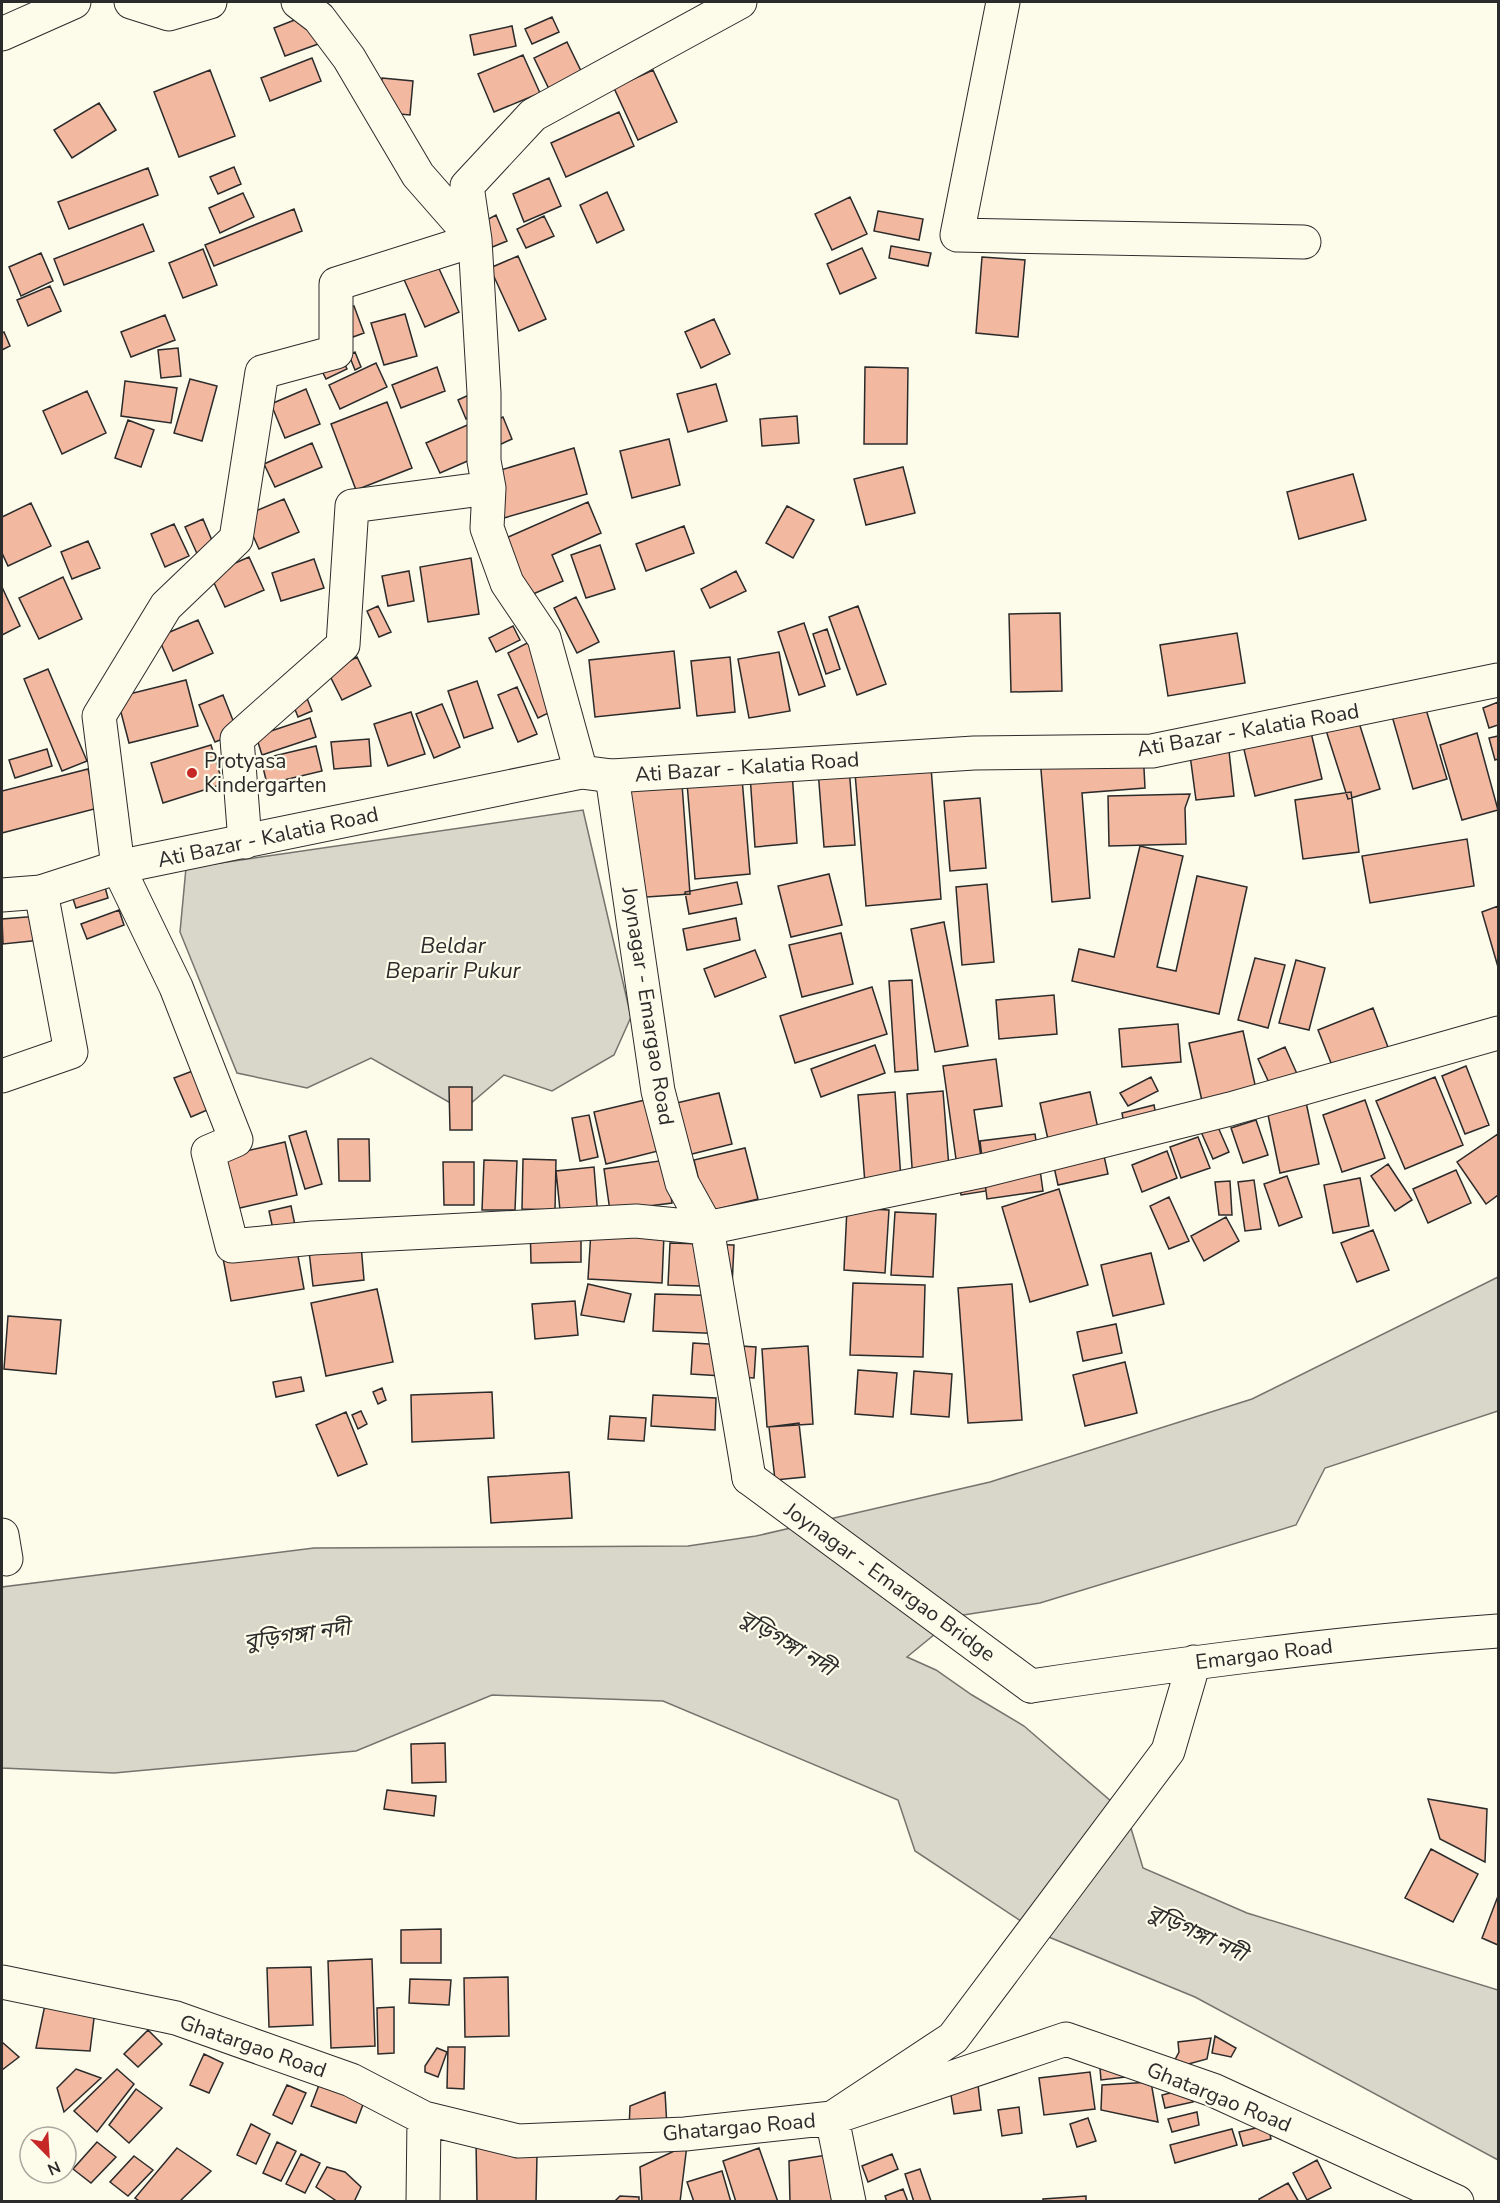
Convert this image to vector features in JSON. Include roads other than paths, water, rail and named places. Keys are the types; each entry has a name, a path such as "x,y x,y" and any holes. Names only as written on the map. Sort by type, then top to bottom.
{"street":[{"path":"2,34 74,2"},
{"path":"131,2 169,14 210,2"},
{"path":"297,2 320,18 349,58 418,175 476,240 336,284 336,352 262,372 236,539 166,606 99,716 118,867 176,987 236,1140 208,1152 232,1246 313,1238 636,1221 707,1228 998,1167 1230,1109 1498,1033"},
{"name":"Joynagar - Emargao Road","path":"740,2 533,115 467,186 476,240 484,393 484,461 489,488 487,528 507,583 544,638 597,774 658,1091 682,1183 707,1228 749,1478"},
{"path":"1003,2 957,235 1304,242"},
{"path":"244,842 237,739 343,645 352,506 489,488"},
{"name":"Ati Bazar - Kalatia Road","path":"2,895 40,892 118,867 597,774 974,753 1152,751 1498,680"},
{"path":"2,1076 71,1052 40,892"},
{"name":"Joynagar - Emargao Bridge","path":"749,1478 1031,1686"},
{"name":"Emargao Road","path":"1031,1686 1194,1662 1423,1636 1498,1631"},
{"path":"849,2202 832,2118 953,2038 1168,1751 1194,1662"},
{"name":"Ghatargao Road","path":"2,1982 176,2018 351,2080 424,2118 518,2141 685,2134 832,2118 1066,2040 1213,2090 1458,2202"},
{"path":"423,2202 424,2118"}],"water":[{"name":"Beldar Beparir Pukur","path":"583,810 631,1017 614,1055 552,1091 504,1075 463,1110 371,1058 307,1088 237,1073 180,932 186,868"},
{"name":"বুড়িগঙ্গা নদী","path":"1498,1277 1498,1411 1325,1468 1296,1525 1040,1603 957,1616 907,1657 936,1670 1024,1726 1127,1815 1143,1868 1247,1913 1498,1990 1498,2160 1195,1997 1039,1933 915,1851 898,1800 663,1701 492,1695 356,1751 114,1773 2,1768 2,1587 314,1548 688,1546 756,1536 990,1482 1252,1399"}],"place":[{"name":"Protyasa Kindergarten","path":"192,773"}]}
